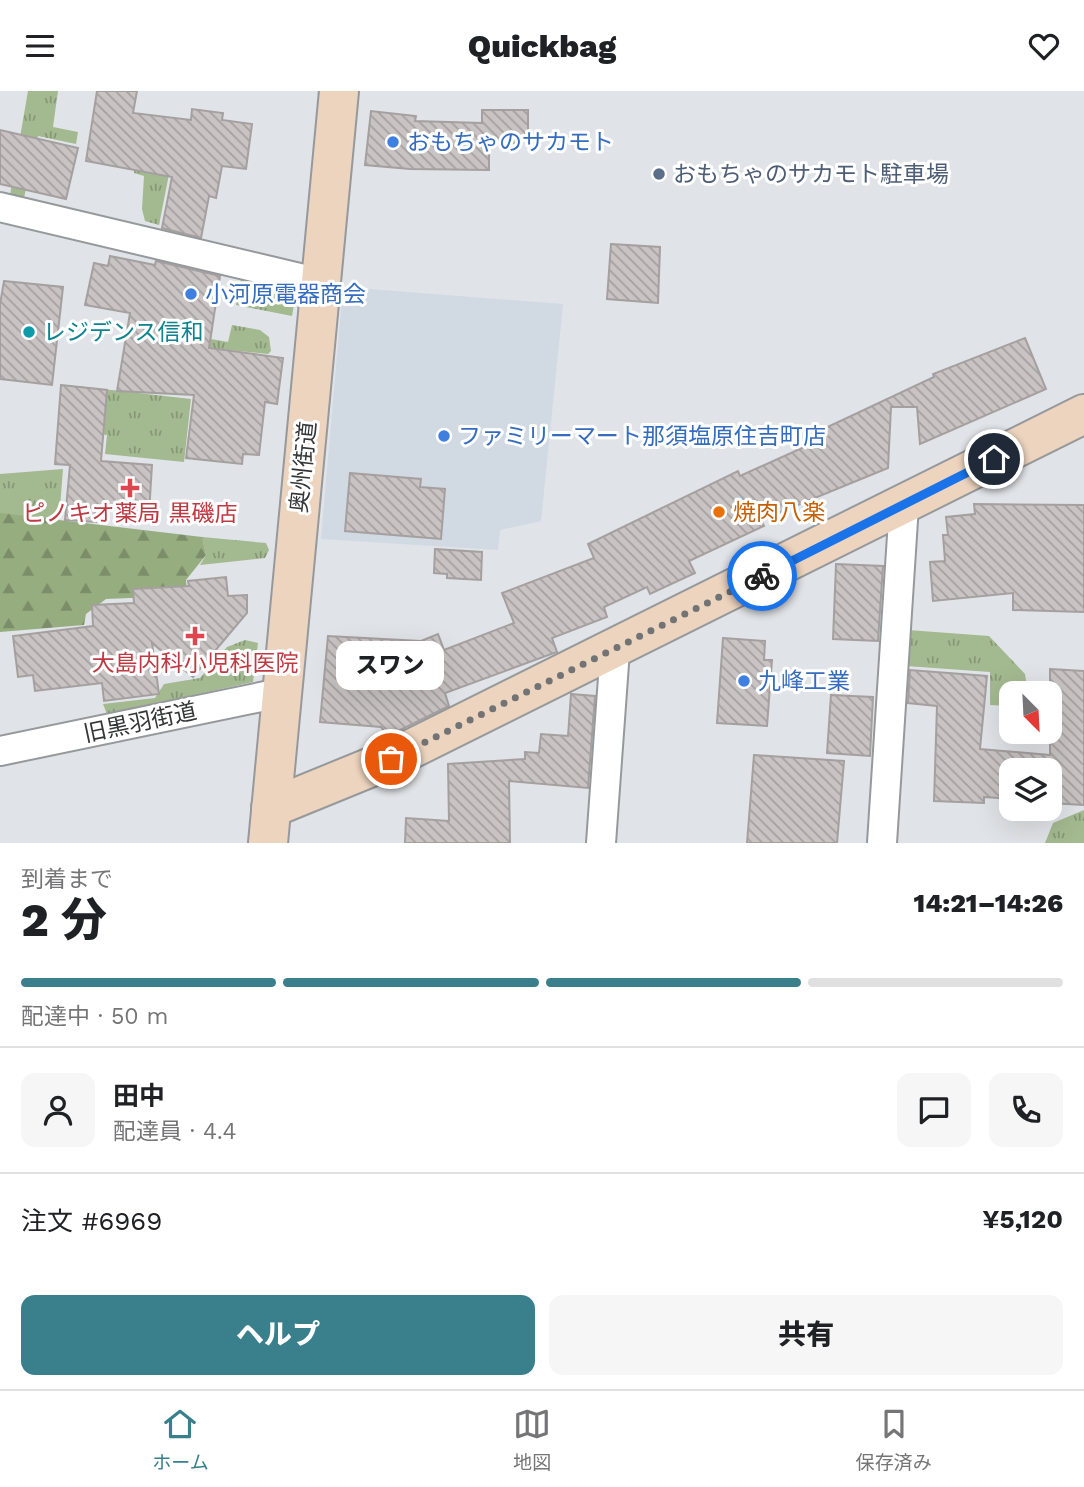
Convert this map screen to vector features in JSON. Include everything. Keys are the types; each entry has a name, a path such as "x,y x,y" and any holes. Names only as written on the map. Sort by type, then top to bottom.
{"street":[{"name":"奥州街道","path":"270,825 339,91"},
{"path":"0,207 321,283"},
{"path":"270,825 391,759 615,650 1084,414"},
{"path":"882,843 904,505"},
{"path":"601,843 615,650"},
{"name":"旧黒羽街道","path":"0,751 281,693"}],"shaded area":[{"path":"343,287 563,304 541,521 500,530 498,550 321,539"}],"green space":[{"path":"28,91 58,91 53,127 78,132 76,144 38,136 24,198 10,195"},
{"path":"135,159 171,164 159,225 145,221 142,209 144,176 134,173"},
{"path":"242,274 289,286 295,299 292,316 236,305"},
{"path":"148,319 213,327 211,339 228,342 232,325 260,330 269,337 271,351 268,354 146,342"},
{"path":"76,386 191,399 184,462 105,454 107,435 72,431"},
{"path":"63,469 59,520 0,514 0,474"},
{"path":"0,513 202,537 206,555 186,580 188,603 156,597 106,599 86,614 84,625 0,632"},
{"path":"202,537 266,543 269,550 265,558 200,565 206,555"},
{"path":"908,630 989,636 1025,674 1026,681 999,681 999,705 990,705 990,672 906,666"},
{"path":"245,640 258,643 253,682 107,714 103,704 155,698 164,684 200,678 227,647"},
{"path":"1084,810 1084,843 1045,843 1053,823"}],"building":[{"path":"97,91 137,91 133,113 191,120 192,109 223,113 222,120 252,124 246,169 222,166 216,198 209,196 201,238 162,228 172,177 86,161"},
{"path":"482,110 528,110 528,139 519,139 519,143 489,143 489,170 410,169 365,165 371,111 416,116 415,121 482,123"},
{"path":"0,130 78,148 66,199 0,184"},
{"path":"611,244 660,247 658,303 607,299"},
{"path":"110,256 155,265 156,261 220,276 209,348 283,358 277,404 265,402 259,455 243,454 242,464 186,458 194,395 117,391 130,313 85,305 94,263 108,266"},
{"name":"レジデンス信和","path":"4,281 63,287 52,385 0,379 0,304"},
{"path":"1025,338 1046,389 920,444 917,407 891,407 888,468 761,520 764,526 689,561 695,573 650,594 647,587 604,607 607,617 552,638 557,652 445,693 449,706 388,736 381,727 320,722 328,636 421,641 438,634 444,650 514,623 502,593 594,558 588,544 738,471 740,476 822,439 819,431 934,377 933,374"},
{"path":"61,385 107,390 101,461 152,465 149,513 97,509 96,522 65,520 70,465 55,464"},
{"path":"350,473 421,479 420,487 445,489 441,539 345,531"},
{"path":"974,504 1084,505 1084,612 1013,610 1013,593 933,601 930,562 945,561 943,535 948,535 946,517 975,514"},
{"path":"435,549 482,552 481,580 447,578 447,574 434,573"},
{"path":"836,564 883,566 878,641 833,639"},
{"path":"226,577 228,596 247,595 247,613 193,677 152,643 159,694 104,701 102,683 35,691 33,675 18,677 13,636 93,626 92,605 134,603 133,589 189,586 188,581"},
{"path":"723,638 765,641 764,660 772,660 767,726 717,723"},
{"path":"1050,669 1084,671 1084,805 1062,804 1062,758 999,758 999,798 984,797 984,803 934,801 937,706 908,703 910,670 987,676 980,749 1050,755 1050,744 1062,744 1062,681 1050,681"},
{"path":"571,694 595,696 588,788 509,781 510,843 405,843 406,818 449,821 448,764 525,759 525,752 539,753 541,734 568,736"},
{"path":"831,695 873,697 870,756 827,753"},
{"path":"754,755 844,761 837,843 747,843"}],"way so far":[{"path":"391,759 762,576"}],"place":[{"name":"おもちゃのサカモト","path":"393,142"},
{"name":"おもちゃのサカモト駐車場","path":"659,174"},
{"name":"小河原電器商会","path":"191,294"},
{"name":"レジデンス信和","path":"29,332"},
{"name":"ファミリーマート那須塩原住吉町店","path":"444,436"},
{"name":"ピノキオ薬局 黒磯店","path":"130,488"},
{"name":"焼肉八楽","path":"719,512"},
{"name":"大島内科小児科医院","path":"195,636"},
{"name":"九峰工業","path":"744,681"},
{"name":"スワン","path":"391,759"}],"route":[{"path":"762,576 994,459"}]}
